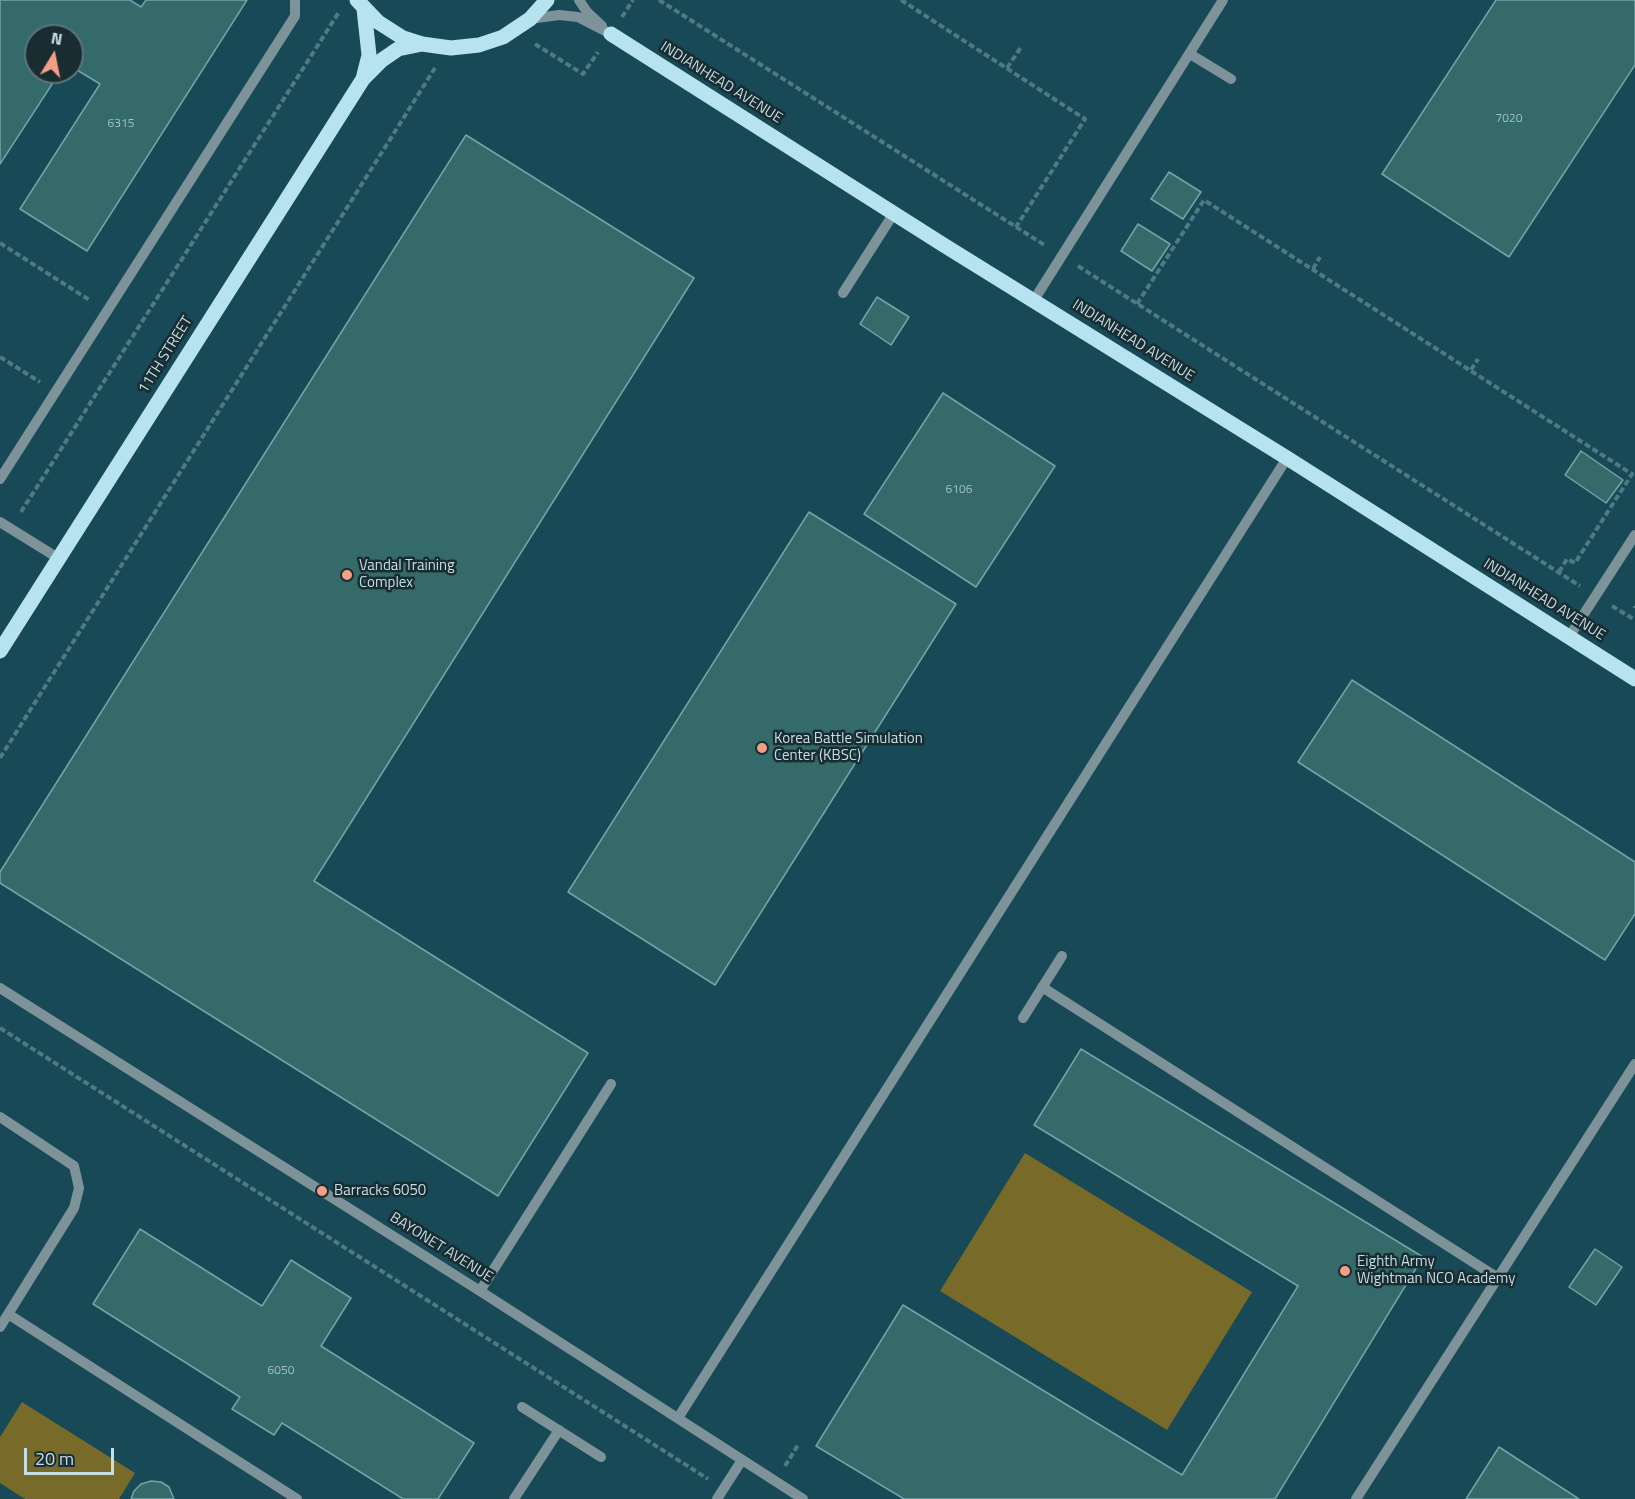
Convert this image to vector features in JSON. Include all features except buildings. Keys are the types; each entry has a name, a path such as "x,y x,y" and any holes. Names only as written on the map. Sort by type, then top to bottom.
{"main road":[{"path":"360,4 386,28 403,38 422,45 452,48 479,45 502,37 530,19 547,0"},
{"path":"360,4 369,36 369,55 363,78"},
{"name":"INDIANHEAD AVENUE","path":"611,34 1635,679"},
{"path":"363,78 398,49 422,45"},
{"name":"11TH STREET","path":"0,651 363,78"}],"street":[{"path":"0,479 294,16 295,0"},
{"path":"579,0 587,12 611,34"},
{"path":"1034,300 1223,0"},
{"path":"530,19 559,15 578,17 611,34"},
{"path":"1190,54 1231,79"},
{"path":"843,293 894,213"},
{"path":"678,1418 1287,458"},
{"path":"0,522 58,558"},
{"path":"1569,638 1635,535"},
{"path":"1023,1018 1062,956"},
{"path":"1042,987 1498,1278"},
{"name":"BAYONET AVENUE","path":"0,988 480,1291 803,1499"},
{"path":"1356,1499 1635,1064"},
{"path":"480,1291 611,1084"},
{"path":"0,1117 74,1166 79,1188 74,1208 0,1326"},
{"path":"8,1314 297,1499"},
{"path":"522,1407 601,1457"},
{"path":"514,1499 559,1430"},
{"path":"717,1499 742,1460"}],"path":[{"path":"526,48 535,44 583,74 633,0"},
{"path":"659,0 1635,620"},
{"path":"901,0 1085,119 1016,227"},
{"path":"11,529 340,11"},
{"path":"1007,68 1021,46"},
{"path":"0,758 437,65"},
{"path":"1137,304 1204,200 1313,269 1632,474 1575,563 1567,559 1559,572"},
{"path":"0,243 107,311"},
{"path":"1313,269 1320,257"},
{"path":"0,357 56,392"},
{"path":"1471,370 1478,359"},
{"path":"0,1028 723,1489"}],"shaded area":[{"path":"1025,1153 1252,1292 1167,1430 940,1291"},
{"path":"22,1402 135,1473 119,1499 25,1499 0,1483 0,1437"}],"place":[{"name":"Vandal Training Complex","path":"347,575"},
{"name":"Korea Battle Simulation Center (KBSC)","path":"762,748"},
{"name":"Barracks 6050","path":"322,1191"},
{"name":"Eighth Army Wightman NCO Academy","path":"1345,1271"}]}
